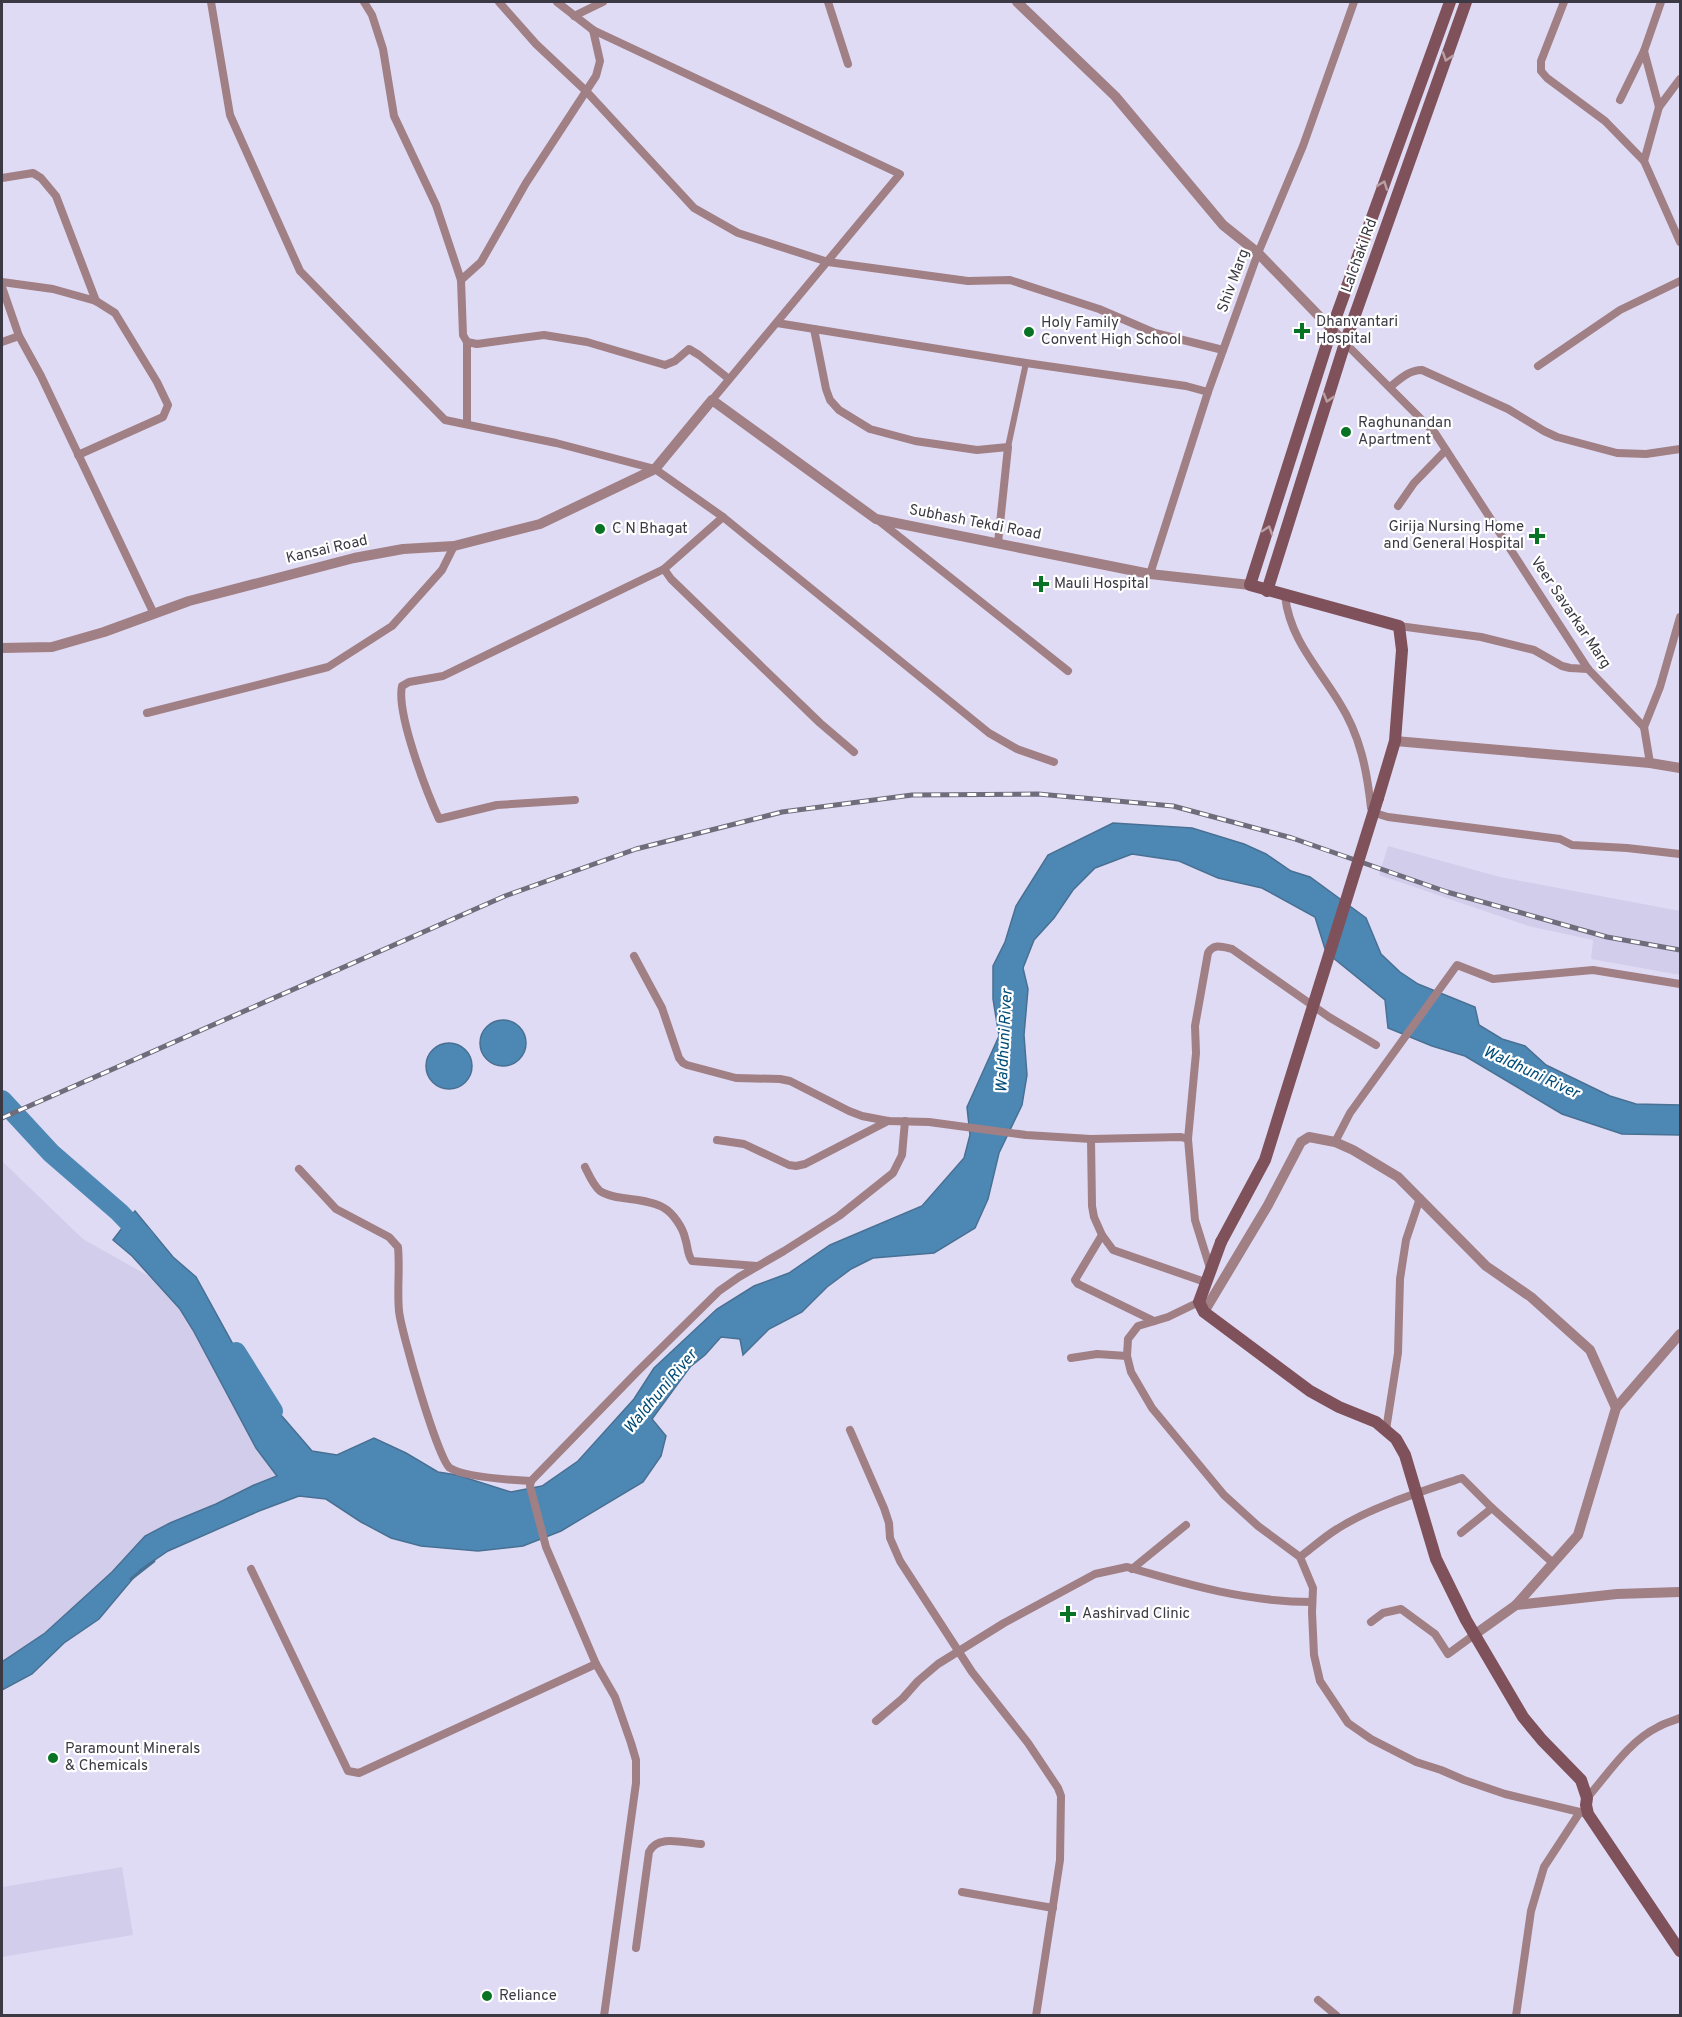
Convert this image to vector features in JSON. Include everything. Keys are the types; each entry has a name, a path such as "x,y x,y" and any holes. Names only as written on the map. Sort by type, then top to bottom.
{"main road":[{"name":"Lalchaki Rd","path":"1250,585 1332,328 1450,2"},
{"name":"Lalchaki Rd","path":"1267,591 1345,343 1466,2"},
{"name":"Subhash Tekdi Road","path":"1250,585 1399,626"},
{"path":"1399,626 1402,650 1395,741 1265,1160 1221,1242 1205,1282 1201,1307 1310,1391 1338,1407 1376,1422 1396,1439 1405,1455 1436,1559 1474,1635 1523,1717 1581,1780 1587,1798 1584,1813 1680,1951"}],"street":[{"path":"212,2 230,115 300,271 445,420 556,443 655,469 723,517 989,733 1017,749 1054,762"},
{"path":"364,2 372,15 382,49 394,116 436,205 462,280 463,335 467,342 467,424"},
{"path":"499,2 536,44 586,91 694,208 738,233 828,262 968,281 1010,280 1099,309 1155,333 1223,350"},
{"path":"557,2 593,30 900,174 655,469"},
{"path":"574,16 603,2"},
{"path":"828,2 848,64"},
{"path":"1017,2 1115,96 1223,225 1258,254 1345,343"},
{"name":"Shiv Marg","path":"1150,574 1223,350 1258,254 1303,146 1354,2"},
{"path":"1564,2 1541,61 1541,71 1547,78 1605,121 1644,161 1680,242"},
{"path":"1620,100 1644,51 1661,2"},
{"path":"462,280 481,262 526,183 596,76 600,61 593,30"},
{"path":"1644,51 1659,107"},
{"path":"1644,161 1659,107 1680,79"},
{"path":"2,178 33,173 41,178 56,196 96,301"},
{"path":"1538,366 1620,310 1680,281"},
{"path":"78,455 163,417 168,405 157,382 115,313 96,301 53,289 2,284 19,336 41,376 78,455 154,614"},
{"path":"777,323 1186,386 1208,393"},
{"path":"814,329 830,400 847,415 870,429 915,441 977,450 1008,447"},
{"path":"467,342 477,344 544,335 587,342 665,365 675,361 689,349 699,354 729,379"},
{"path":"2,342 19,336"},
{"name":"Veer Savarkar Marg","path":"1345,343 1435,433 1588,669 1644,728"},
{"path":"998,543 1008,447 1026,363"},
{"path":"1390,387 1407,373 1422,370 1508,409 1557,437 1617,453 1646,454 1680,450"},
{"name":"Subhash Tekdi Road","path":"712,400 876,519 1150,574 1250,585"},
{"path":"1398,506 1414,483 1446,450"},
{"name":"Kansai Road","path":"2,648 52,647 104,632 189,601 354,558 403,549 454,546 540,524 655,469"},
{"path":"575,800 497,805 440,819 428,793 405,720 400,694 402,686 409,682 443,676 664,569 723,517"},
{"path":"876,519 1068,670"},
{"path":"147,713 328,667 392,626 442,570 454,546"},
{"path":"664,569 671,579 820,723 854,752"},
{"path":"1286,596 1288,616 1296,633 1310,659 1340,703 1356,735 1365,760 1371,808 1378,814 1407,820 1560,839 1572,845 1680,854"},
{"path":"1650,763 1644,728 1660,687 1680,617"},
{"path":"1399,626 1481,636 1534,650 1562,666 1588,669"},
{"path":"1395,741 1650,763 1680,768"},
{"path":"1210,1268 1195,1220 1188,1139 1196,1053 1195,1026 1208,953 1211,948 1216,946 1232,950 1329,1017 1376,1045"},
{"path":"634,956 662,1008 679,1058 683,1063 736,1078 790,1081 849,1111 888,1121 928,1122 1026,1135 1091,1139 1181,1137 1188,1139"},
{"path":"1335,1142 1350,1113 1457,965 1494,979 1593,970 1680,984"},
{"path":"717,1140 744,1144 789,1165 796,1166 805,1164 888,1121"},
{"path":"530,1484 637,1372 719,1291 838,1216 893,1173 902,1155 905,1121"},
{"path":"1516,2016 1531,1911 1544,1867 1584,1813 1505,1794 1416,1762 1371,1739 1348,1722 1320,1681 1314,1655 1313,1588 1300,1557 1258,1526 1224,1495 1152,1408 1131,1372 1127,1356 1128,1339 1138,1326 1201,1307 1268,1205 1301,1142 1309,1137 1335,1142 1353,1150 1398,1177 1486,1266 1531,1297 1590,1350 1616,1408"},
{"path":"1091,1139 1092,1206 1102,1235 1113,1250 1205,1282"},
{"path":"585,1167 599,1190 606,1194 663,1207 670,1213 684,1235 689,1258 692,1261 757,1266"},
{"path":"299,1169 336,1209 389,1238 398,1247 399,1313 429,1423 445,1464 456,1471 530,1484"},
{"path":"1386,1430 1398,1353 1402,1269 1406,1240 1420,1197"},
{"path":"1102,1235 1101,1240 1076,1276 1078,1284 1154,1321"},
{"path":"1371,1622 1383,1613 1401,1609 1435,1634 1448,1654 1516,1605 1578,1534 1616,1408 1680,1334"},
{"path":"1071,1358 1097,1354 1127,1356"},
{"path":"850,1430 884,1508 894,1549 958,1652 1028,1743 1061,1796 1060,1860 1036,2016"},
{"path":"1300,1557 1337,1529 1416,1493 1462,1478 1553,1563"},
{"path":"530,1484 546,1547 596,1664 615,1697 636,1760 636,1783 604,2016"},
{"path":"1461,1533 1492,1508"},
{"path":"1132,1569 1186,1525"},
{"path":"876,1721 938,1664 1004,1623 1095,1574 1115,1568 1132,1569 1221,1593 1249,1598 1278,1602 1312,1602"},
{"path":"251,1569 348,1771 354,1773 359,1773 596,1664"},
{"path":"1516,1605 1617,1594 1680,1592"},
{"path":"1587,1798 1644,1736 1657,1727 1680,1718"},
{"path":"636,1948 649,1852 652,1845 660,1840 701,1844"},
{"path":"962,1892 1053,1908"},
{"path":"1318,2000 1337,2016"}],"shaded area":[{"path":"1388,846 1500,877 1680,911 1680,975 1591,959 1593,940 1528,926 1379,875"},
{"path":"2,1161 83,1239 154,1279 180,1309 256,1448 277,1476 145,1536 112,1572 45,1633 2,1662"},
{"path":"122,1867 133,1935 2,1957 2,1887"}],"water":[{"name":"Waldhuni River","path":"1113,823 1192,828 1244,844 1266,854 1291,871 1310,877 1366,918 1381,954 1400,972 1418,984 1475,1007 1479,1025 1502,1039 1525,1046 1546,1065 1610,1096 1636,1104 1680,1105 1680,1135 1622,1134 1562,1114 1465,1056 1432,1046 1388,1028 1385,1000 1326,952 1315,917 1262,888 1218,878 1179,861 1132,854 1095,868 1073,890 1054,918 1034,940 1023,968 1028,989 1024,1035 1027,1075 1022,1105 999,1153 988,1199 975,1228 934,1253 873,1258 851,1269 827,1287 802,1312 769,1329 743,1355 740,1339 721,1337 705,1355 690,1367 652,1419 666,1436 661,1456 643,1482 561,1531 523,1546 478,1551 421,1546 391,1538 326,1499 299,1496 168,1551 140,1570 99,1619 64,1643 32,1674 2,1690 2,1662 45,1633 112,1572 145,1536 277,1476 256,1448 180,1309 132,1256 113,1240 135,1211 173,1257 196,1277 256,1386 312,1451 337,1455 374,1438 438,1472 457,1475 511,1492 542,1486 578,1461 634,1399 654,1368 717,1309 754,1286 789,1273 830,1245 922,1206 964,1158 970,1135 967,1107 999,1036 993,999 993,966 1005,942 1016,906 1048,855"},
{"path":"503,1020 512,1021 519,1027 525,1034 525,1052 519,1059 512,1065 503,1066 494,1065 487,1059 481,1052 480,1043 481,1034 487,1027 494,1021"},
{"path":"449,1043 458,1044 466,1049 471,1057 471,1075 466,1083 458,1088 449,1089 440,1088 432,1083 427,1075 426,1066 427,1057 432,1049 440,1044"}],"waterway":[{"path":"2,1100 51,1153 119,1212 145,1239"},
{"path":"236,1352 273,1411"},
{"path":"131,1579 154,1561"}],"railway":[{"path":"2,1118 505,896 636,849 782,812 912,795 1038,794 1173,806 1292,838 1447,892 1607,937 1680,950"}],"place":[{"name":"Dhanvantari Hospital","path":"1302,331"},
{"name":"Holy Family Convent High School","path":"1029,332"},
{"name":"Raghunandan Apartment","path":"1346,432"},
{"name":"C N Bhagat","path":"600,529"},
{"name":"Girija Nursing Home and General Hospital","path":"1537,536"},
{"name":"Mauli Hospital","path":"1041,584"},
{"name":"Aashirvad Clinic","path":"1068,1614"},
{"name":"Paramount Minerals & Chemicals","path":"53,1758"},
{"name":"Reliance","path":"487,1996"}]}
